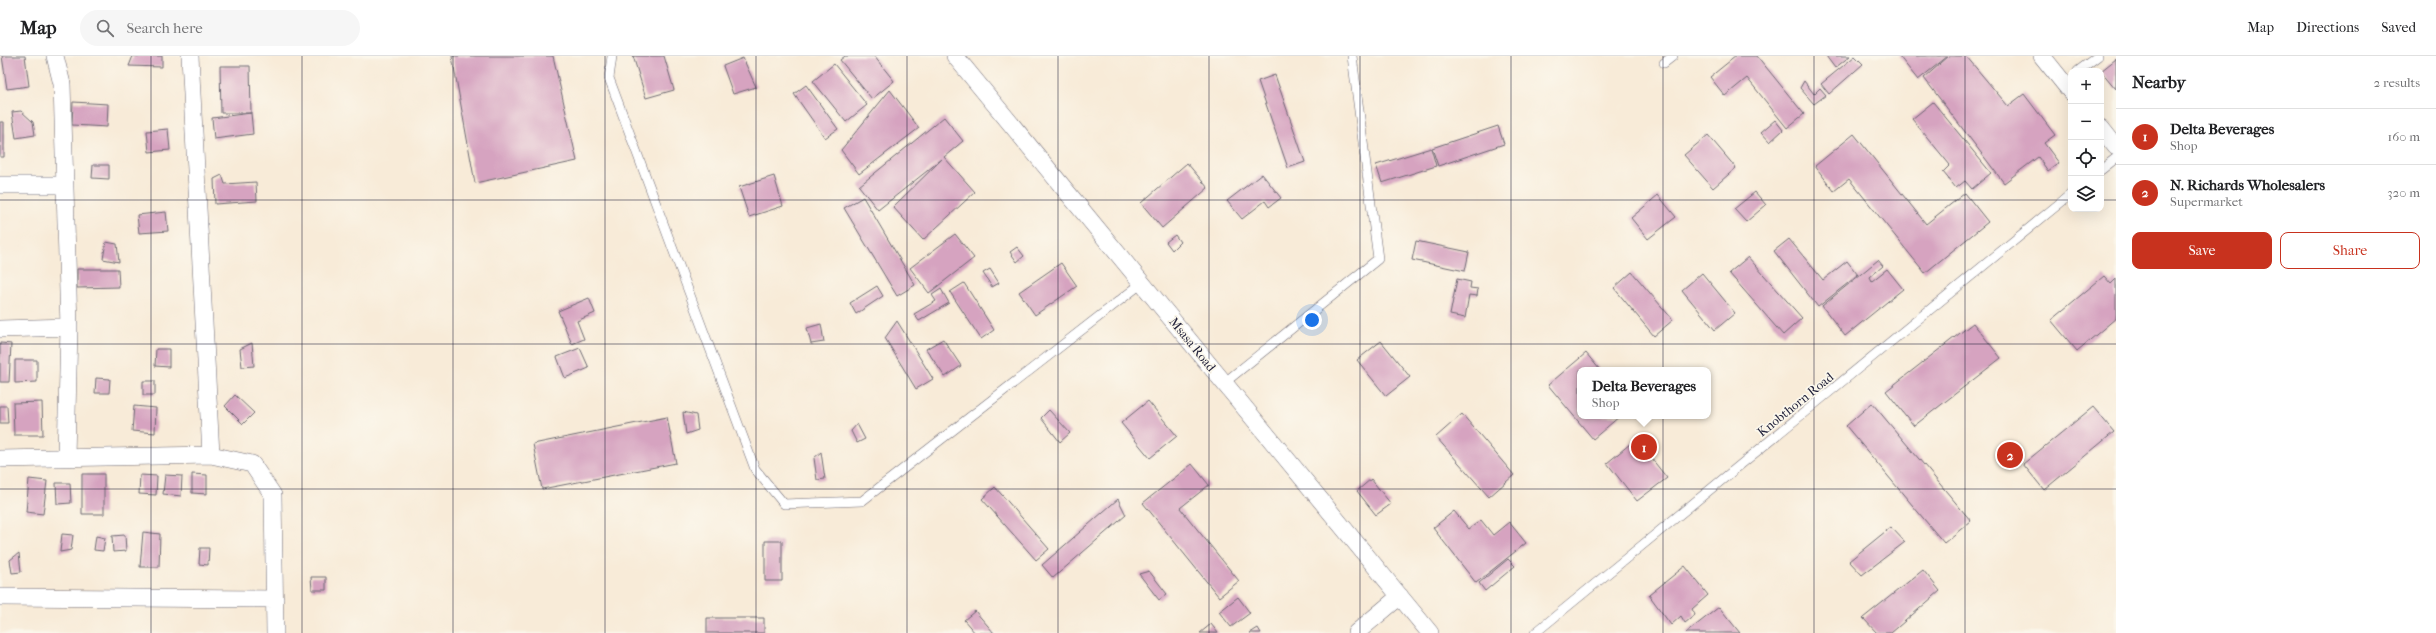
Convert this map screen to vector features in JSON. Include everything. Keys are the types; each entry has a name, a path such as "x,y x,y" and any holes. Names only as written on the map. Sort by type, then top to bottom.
{"street":[{"path":"55,56 62,84 69,327 66,457"},
{"path":"190,56 211,455"},
{"name":"Msasa Road","path":"955,56 1430,633"},
{"path":"2042,56 2068,83"},
{"path":"2104,132 2116,146"},
{"path":"0,185 65,185"},
{"path":"0,329 69,327"},
{"path":"0,459 211,455 252,464 273,495 275,633"},
{"path":"1356,633 1400,596"},
{"path":"0,597 275,599"}],"lane":[{"path":"612,56 609,78 755,469 784,504 862,501 1142,283"},
{"path":"1224,382 1378,259 1352,56"},
{"path":"1664,63 1674,56"},
{"path":"2082,68 2098,56"},
{"path":"2104,168 2116,158"},
{"name":"Knobthorn Road","path":"1535,633 2068,196"}],"building":[{"path":"2,56 25,56 29,86 7,89"},
{"path":"133,56 162,56 162,67 129,66"},
{"path":"452,56 553,56 577,161 475,183"},
{"path":"633,56 664,56 674,90 646,98"},
{"path":"845,56 874,56 894,81 872,99 840,60"},
{"path":"1736,56 1757,56 1804,114 1787,128 1747,78 1725,96 1710,77"},
{"path":"1826,56 1850,56 1835,68"},
{"path":"1855,56 1863,64 1829,94 1821,84"},
{"path":"1899,56 1948,56 1918,80"},
{"path":"1949,56 1966,56 2008,106 2024,94 2055,135 2044,143 2059,163 2048,171 2038,157 2004,183 1924,78"},
{"path":"743,58 756,87 733,94 723,66"},
{"path":"2116,59 2116,89 2104,75 2104,69"},
{"path":"834,64 867,105 846,122 813,81"},
{"path":"220,66 250,66 251,113 221,113"},
{"path":"1275,75 1305,162 1288,168 1258,81"},
{"path":"1804,81 1814,94 1820,88 1826,95 1814,104 1800,88"},
{"path":"806,85 838,129 825,138 794,94"},
{"path":"890,90 919,128 859,174 841,150"},
{"path":"73,102 108,104 107,127 72,125"},
{"path":"1933,102 1991,173 1972,189 1965,181 1956,188 1943,172 1950,165 1912,119"},
{"path":"21,111 33,122 35,135 16,138 12,112"},
{"path":"251,113 253,134 214,139 212,118"},
{"path":"944,117 963,141 944,157 975,192 923,240 893,207 942,159 878,210 859,186"},
{"path":"1775,120 1783,130 1770,142 1761,132"},
{"path":"0,122 4,122 4,157 0,157"},
{"path":"1498,126 1504,144 1438,166 1432,148"},
{"path":"168,129 170,150 149,152 147,131"},
{"path":"1854,134 1926,224 1965,193 1988,222 1925,273 1849,179 1834,191 1815,166"},
{"path":"1708,135 1736,168 1713,188 1684,155"},
{"path":"1431,148 1436,166 1382,183 1376,165"},
{"path":"1187,163 1208,188 1162,228 1141,203"},
{"path":"93,165 109,165 109,179 92,178"},
{"path":"1262,174 1281,198 1269,207 1265,201 1242,219 1227,201"},
{"path":"222,175 225,184 256,182 257,201 215,204 214,179"},
{"path":"774,176 783,206 749,217 739,187"},
{"path":"1755,192 1766,205 1746,222 1734,209"},
{"path":"1658,195 1676,217 1648,239 1631,218"},
{"path":"863,197 915,285 897,296 844,208"},
{"path":"166,212 168,231 139,233 137,215"},
{"path":"955,234 974,258 929,293 910,268"},
{"path":"1175,235 1180,242 1172,250 1166,242"},
{"path":"1789,239 1823,280 1847,261 1858,275 1818,307 1774,251"},
{"path":"1416,241 1469,252 1465,271 1412,260"},
{"path":"106,242 117,244 119,262 103,259"},
{"path":"1017,247 1024,256 1017,262 1010,252"},
{"path":"1748,257 1802,318 1783,335 1729,273"},
{"path":"1878,260 1883,266 1870,277 1872,281 1887,269 1903,289 1845,336 1822,306"},
{"path":"1061,263 1077,286 1035,315 1019,292"},
{"path":"77,269 118,269 119,287 77,288"},
{"path":"990,269 999,283 992,287 983,273"},
{"path":"1632,272 1673,320 1654,336 1614,288"},
{"path":"1702,273 1735,313 1715,330 1682,290"},
{"path":"2104,276 2111,284 2116,279 2116,318 2077,351 2051,320"},
{"path":"1457,279 1471,282 1470,288 1478,289 1477,296 1469,295 1465,318 1450,315"},
{"path":"964,283 994,330 981,339 950,292"},
{"path":"877,286 883,296 856,314 850,303"},
{"path":"941,289 949,303 919,321 914,314 936,301 932,295"},
{"path":"589,298 595,313 577,321 584,339 572,344 558,311"},
{"path":"897,321 933,379 916,389 885,338"},
{"path":"1973,323 2001,358 1914,426 1886,391"},
{"path":"821,324 824,342 811,344 807,328"},
{"path":"943,339 961,366 945,377 926,349"},
{"path":"1381,341 1410,377 1386,396 1357,360"},
{"path":"0,343 11,344 9,382 0,382"},
{"path":"252,343 254,366 242,367 240,349"},
{"path":"580,348 589,368 565,378 557,357"},
{"path":"156,349 169,349 169,367 155,366"},
{"path":"1586,353 1598,367 1577,367 1577,419 1616,419 1593,439 1548,385"},
{"path":"15,360 37,360 37,382 15,383"},
{"path":"96,378 110,379 109,393 95,393"},
{"path":"143,381 155,381 155,395 143,395"},
{"path":"235,395 254,413 243,424 225,406"},
{"path":"1148,401 1177,436 1150,458 1121,423"},
{"path":"42,402 43,435 14,435 13,403"},
{"path":"1872,403 1971,521 1944,543 1846,426"},
{"path":"0,406 7,406 8,423 0,423"},
{"path":"134,406 156,408 155,433 132,431"},
{"path":"2093,407 2114,432 2044,490 2023,464"},
{"path":"1049,410 1070,433 1060,442 1041,418"},
{"path":"683,412 696,415 698,430 686,434"},
{"path":"1462,414 1514,475 1489,497 1436,437"},
{"path":"667,417 676,463 542,489 533,444"},
{"path":"857,424 865,439 857,443 851,431"},
{"path":"1636,439 1667,478 1637,501 1607,463"},
{"path":"821,452 825,479 817,480 814,458"},
{"path":"1192,464 1209,485 1180,508 1239,581 1219,597 1143,503"},
{"path":"82,474 104,474 104,514 82,514"},
{"path":"192,474 207,475 207,494 192,493"},
{"path":"140,475 157,476 156,495 139,494"},
{"path":"165,475 182,476 181,496 163,494"},
{"path":"29,479 47,481 43,514 26,512"},
{"path":"1371,479 1391,504 1376,515 1357,491"},
{"path":"56,483 70,483 71,503 57,504"},
{"path":"995,487 1049,549 1036,560 982,499"},
{"path":"1118,499 1126,515 1053,578 1042,565"},
{"path":"1454,511 1469,529 1481,520 1493,535 1509,522 1526,543 1476,583 1433,528"},
{"path":"1891,527 1905,542 1862,575 1849,561"},
{"path":"143,532 160,534 159,567 140,567"},
{"path":"62,534 73,535 71,550 60,552"},
{"path":"125,535 126,551 113,552 112,536"},
{"path":"96,536 105,538 103,551 94,550"},
{"path":"765,541 782,541 782,581 765,581"},
{"path":"200,548 209,548 208,565 199,564"},
{"path":"19,553 21,572 12,573 10,560"},
{"path":"1508,559 1515,566 1485,591 1479,583"},
{"path":"1685,566 1708,595 1692,609 1695,615 1685,623 1681,616 1671,625 1649,595"},
{"path":"1923,570 1940,591 1891,633 1877,633 1863,618"},
{"path":"1149,571 1167,594 1159,600 1139,574"},
{"path":"311,577 326,577 326,590 312,590"},
{"path":"1238,597 1250,613 1231,627 1219,612"},
{"path":"1719,607 1740,633 1686,633"},
{"path":"975,611 994,633 975,633 964,620"},
{"path":"707,618 764,618 764,633 707,633"},
{"path":"1211,624 1218,633 1200,633"},
{"path":"1258,628 1261,633 1250,633"}],"place":[{"name":"Delta Beverages","path":"1644,447"},
{"name":"N. Richards Wholesalers","path":"2010,455"}]}
